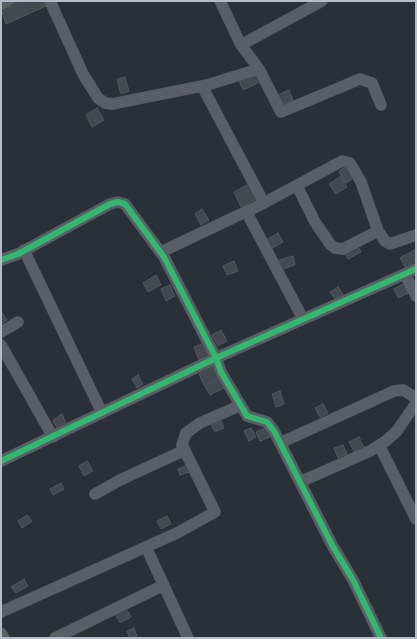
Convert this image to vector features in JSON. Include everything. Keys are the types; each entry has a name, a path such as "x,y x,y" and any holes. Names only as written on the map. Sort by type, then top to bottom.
{"street":[{"path":"1,4 8,1"},
{"path":"50,1 83,74 102,101 112,104 202,86 259,69"},
{"path":"220,1 242,45 259,69 281,112 360,79 372,83 381,105"},
{"path":"242,45 322,1"},
{"path":"202,86 264,203"},
{"path":"161,252 264,203 342,162 348,162 361,182 378,232 385,241 390,244 416,235"},
{"path":"297,186 315,222 330,244 335,248 343,249 378,232"},
{"path":"1,260 24,250 110,204 118,202 125,204 161,252 239,406 247,416 266,422 280,442 332,545 353,580 380,638"},
{"path":"246,211 303,319"},
{"path":"24,250 102,413"},
{"path":"1,461 216,358 416,269"},
{"path":"405,274 416,296"},
{"path":"1,332 18,322"},
{"path":"1,346 53,437"},
{"path":"280,442 394,390 403,390 416,398"},
{"path":"300,482 379,445 397,431 416,402"},
{"path":"1,612 177,533 215,512 182,445 186,433 200,423 239,406"},
{"path":"379,445 416,519"},
{"path":"95,494 120,480 185,450"},
{"path":"146,547 188,638"},
{"path":"55,638 164,585"},
{"path":"1,633 4,638"}],"building":[{"path":"18,1 44,1 46,6 6,24 1,9"},
{"path":"258,72 262,81 243,90 239,81"},
{"path":"125,77 129,91 121,94 117,79"},
{"path":"289,90 293,100 282,105 278,95"},
{"path":"97,108 104,120 92,127 86,115"},
{"path":"349,165 356,176 346,183 339,171"},
{"path":"341,176 347,187 336,194 329,184"},
{"path":"249,184 256,199 241,207 234,192"},
{"path":"202,209 209,220 201,225 195,214"},
{"path":"278,233 283,242 271,249 266,240"},
{"path":"357,245 361,252 348,259 344,252"},
{"path":"416,249 416,261 405,267 400,258"},
{"path":"293,256 295,265 282,269 279,260"},
{"path":"234,261 238,271 227,275 223,266"},
{"path":"156,275 161,285 148,292 143,283"},
{"path":"403,284 408,293 398,298 394,289"},
{"path":"170,285 175,296 166,301 161,289"},
{"path":"338,287 343,294 335,299 330,292"},
{"path":"1,311 7,320 1,324"},
{"path":"221,330 227,341 218,346 212,335"},
{"path":"204,343 210,355 199,360 194,347"},
{"path":"214,366 220,377 204,385 199,374"},
{"path":"138,375 143,384 137,388 132,379"},
{"path":"221,378 226,387 210,395 205,386"},
{"path":"280,391 284,404 276,407 272,394"},
{"path":"323,404 328,413 320,417 315,408"},
{"path":"62,414 66,423 57,428 53,420"},
{"path":"221,421 224,428 215,432 211,425"},
{"path":"268,427 272,436 260,441 256,432"},
{"path":"251,428 256,437 249,441 244,431"},
{"path":"359,437 364,448 355,453 349,442"},
{"path":"343,445 347,454 338,458 334,448"},
{"path":"87,461 93,471 84,476 79,466"},
{"path":"190,464 192,471 180,475 178,469"},
{"path":"61,483 64,489 53,495 50,489"},
{"path":"27,515 32,521 22,528 18,521"},
{"path":"167,516 171,524 161,529 157,521"},
{"path":"24,579 28,586 16,593 11,587"},
{"path":"124,605 131,617 120,623 113,610"},
{"path":"134,628 137,636 130,638 127,631"}],"cycle path":[{"path":"1,260 18,254 110,204 118,202 125,204 164,257 216,358 1,461"},
{"path":"381,638 353,580 332,545 274,431 267,422 247,416 221,372 216,358 416,269"}]}
